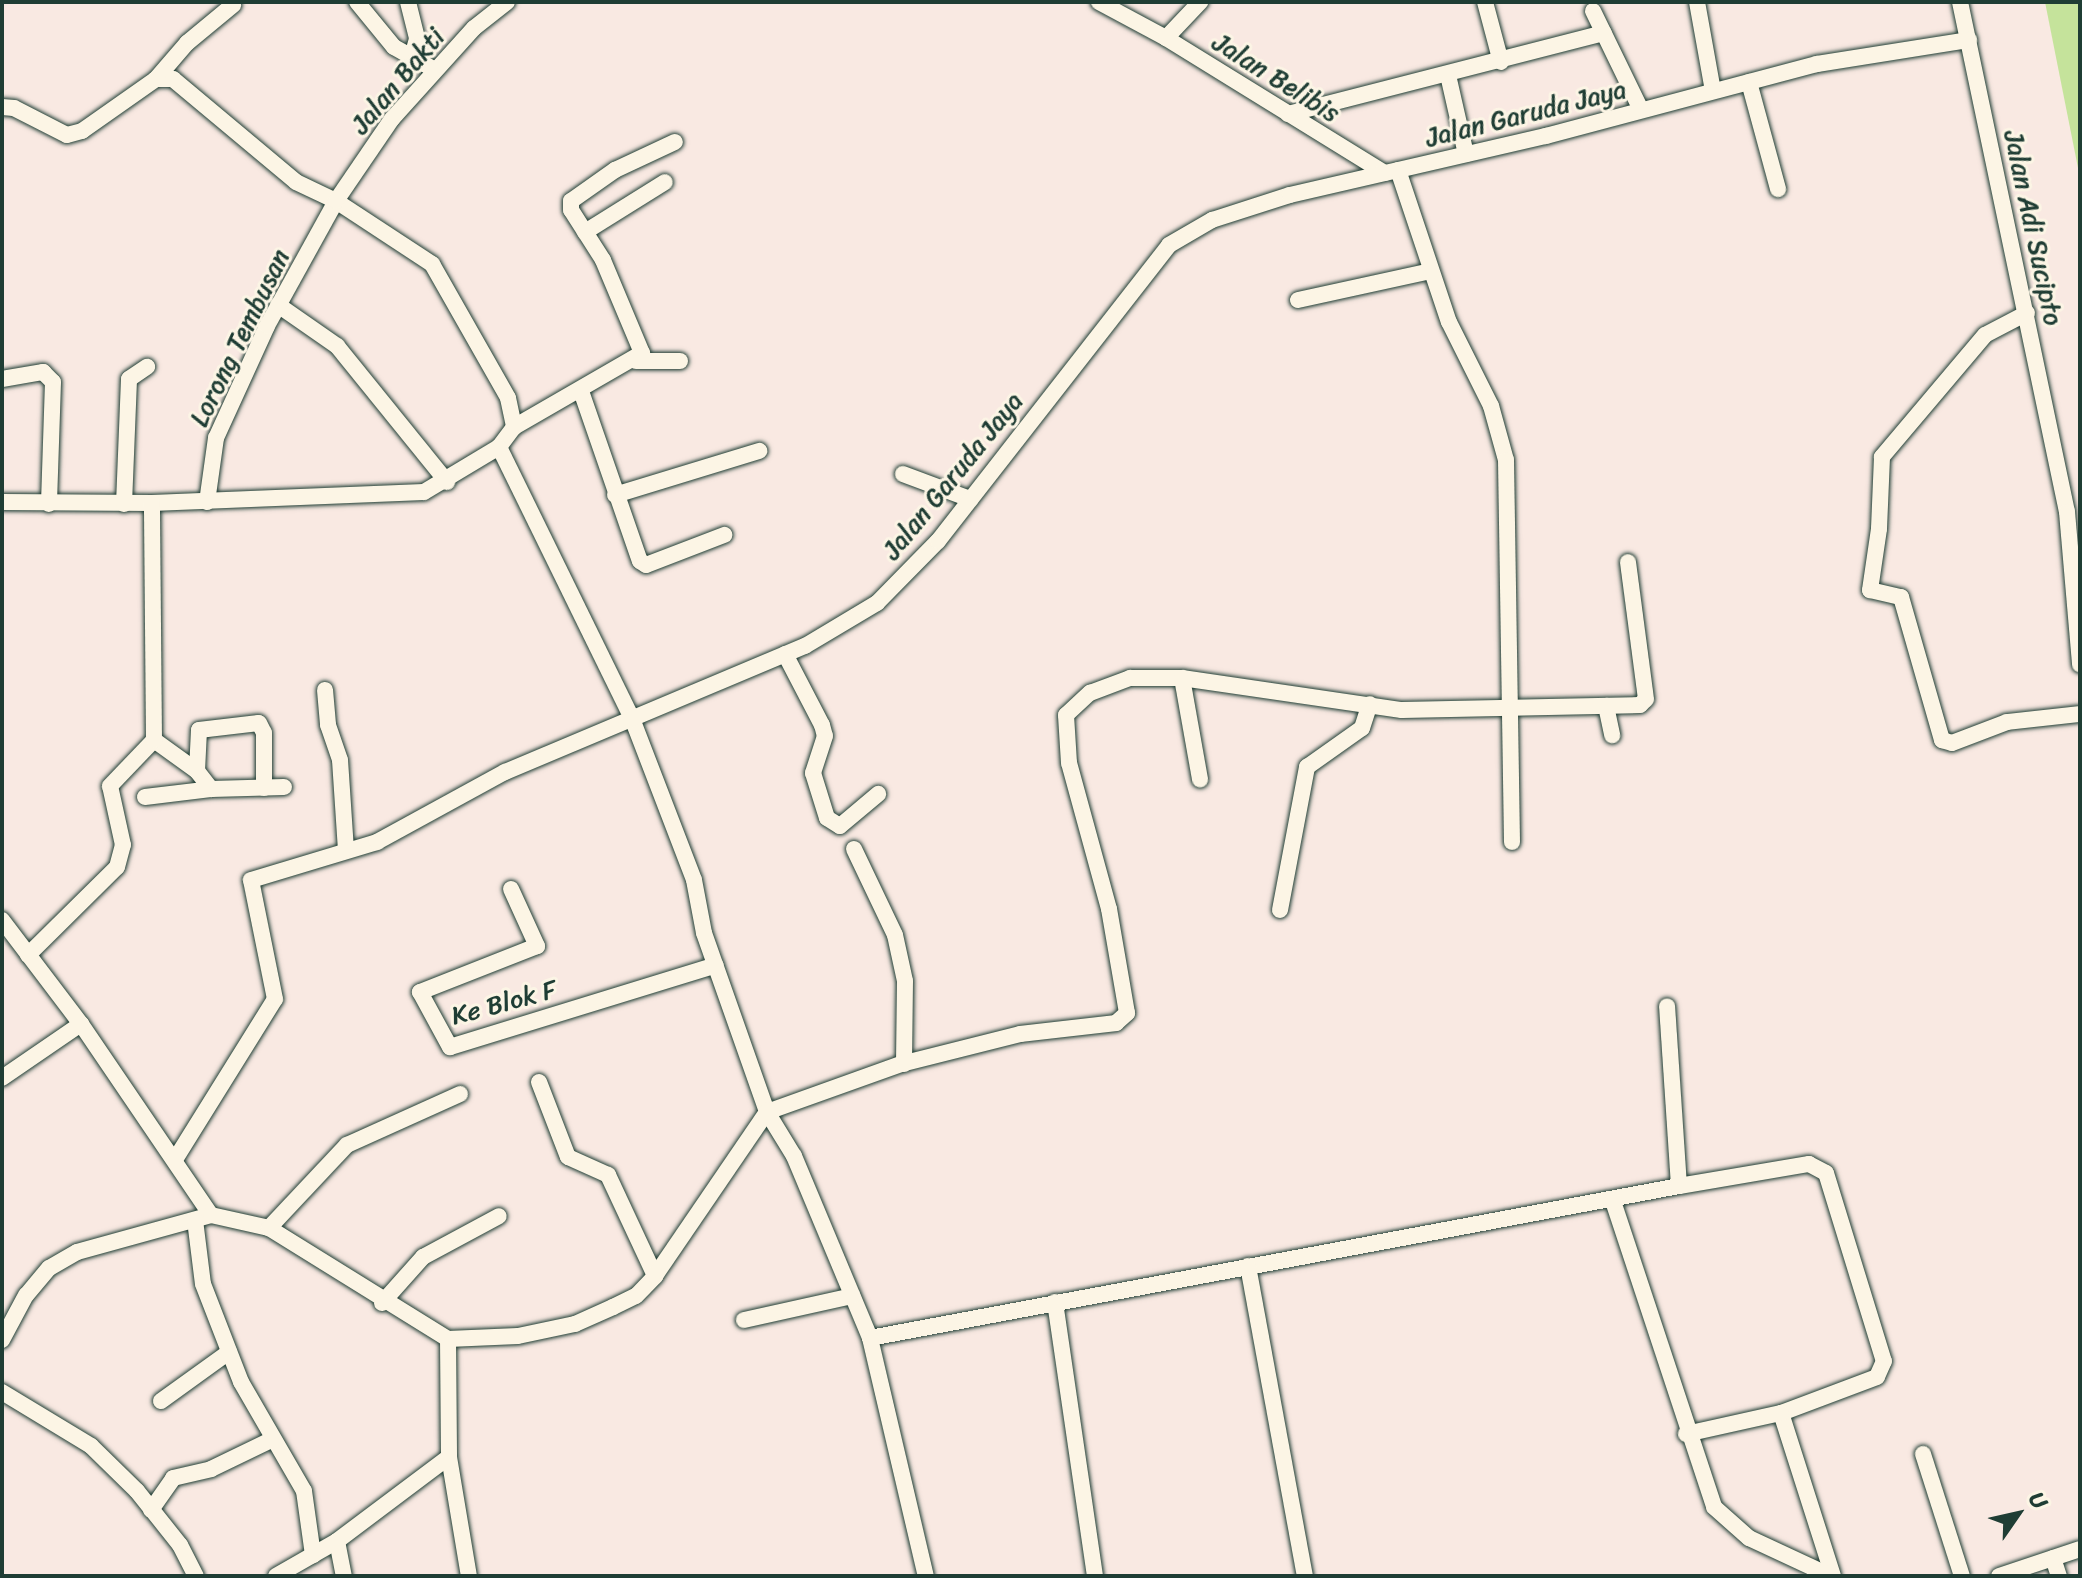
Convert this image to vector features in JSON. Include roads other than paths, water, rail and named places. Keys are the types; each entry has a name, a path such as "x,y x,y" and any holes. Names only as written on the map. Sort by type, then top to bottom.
{"street":[{"path":"357,2 394,47 435,70"},
{"path":"408,2 417,39 412,57"},
{"name":"Jalan Bakti","path":"336,201 392,119 435,70 507,2"},
{"name":"Jalan Belibis","path":"1099,2 1166,38 1288,114 1392,172"},
{"path":"1166,38 1200,2"},
{"path":"1485,2 1501,62"},
{"path":"1697,2 1713,91"},
{"name":"Jalan Adi Sucipto","path":"1960,2 2067,512 2080,664"},
{"path":"2,107 14,108 67,135 82,131 156,79 187,43 233,5"},
{"path":"1593,11 1641,110"},
{"path":"1288,114 1501,62 1604,33"},
{"name":"Jalan Garuda Jaya","path":"176,1158 275,999 269,950 249,882 405,830 505,772 633,721 785,654 877,603 970,499 1169,245 1212,220 1392,172 1897,48 1969,40"},
{"path":"1448,75 1466,154"},
{"path":"156,79 173,79 296,182 336,201 432,264 508,398 514,427"},
{"path":"1749,82 1778,189"},
{"path":"2,502 207,502 424,492 447,482 499,447 514,427 636,361 642,353 640,339 571,210 578,193 675,142"},
{"path":"1392,172 1468,369 1491,406 1506,460 1512,842"},
{"path":"585,232 665,182"},
{"name":"Lorong Tembusan","path":"207,502 216,438 278,305 336,201"},
{"path":"1298,300 1431,271"},
{"path":"278,305 337,346 447,482"},
{"path":"2027,313 1985,335 1882,457 1879,529 1870,590 1901,597 1942,740 1952,743 2007,722 2080,714"},
{"path":"636,361 680,361"},
{"path":"124,504 129,379 147,367"},
{"path":"2,379 43,372 53,382 49,504"},
{"path":"581,391 635,556 646,565 724,535"},
{"path":"499,447 633,721 694,880 716,965 767,1112 794,1156 870,1338 926,1576"},
{"path":"615,495 759,451"},
{"path":"903,474 970,499"},
{"path":"28,955 117,867 123,845 110,786 154,740 149,591 152,503"},
{"path":"2,1340 26,1295 49,1268 77,1252 211,1215 269,1228 382,1303 448,1339 518,1336 575,1324 636,1296 655,1276 767,1112 904,1064 1020,1034 1116,1023 1127,1013 1109,909 1069,763 1066,715 1090,693 1130,678 1182,678 1402,710 1640,705 1646,699 1628,562"},
{"path":"785,654 825,736 813,773 827,818 840,826 878,794"},
{"path":"1182,678 1200,779"},
{"path":"325,690 328,725 340,760 346,850"},
{"path":"1280,910 1307,767 1362,728 1370,704"},
{"path":"1606,706 1612,735"},
{"path":"197,771 199,730 259,723 264,733 264,788"},
{"path":"154,740 197,771 211,789"},
{"path":"145,797 211,789 284,787"},
{"path":"854,849 895,935 905,981 904,1064"},
{"name":"Ke Blok F","path":"511,889 537,946 420,992 450,1047 716,965"},
{"path":"5,931 28,955 81,1024 176,1158 211,1215"},
{"path":"1667,1006 1679,1186"},
{"path":"2,1078 81,1024"},
{"path":"539,1082 568,1157 608,1175 655,1276"},
{"path":"269,1228 347,1145 460,1094"},
{"path":"870,1338 1809,1164 1826,1173 1884,1361 1883,1372 1781,1413 1686,1434"},
{"path":"1613,1201 1646,1291 1686,1434 1714,1507 1749,1538 1832,1576"},
{"path":"382,1303 423,1257 499,1216"},
{"path":"195,1220 203,1284 229,1352 273,1439 304,1491 313,1555"},
{"path":"1248,1266 1305,1576"},
{"path":"744,1320 852,1296"},
{"path":"1055,1302 1095,1576"},
{"path":"448,1339 449,1457 469,1576"},
{"path":"161,1401 229,1352"},
{"path":"2,1392 91,1446 180,1545 196,1576"},
{"path":"1781,1413 1832,1576"},
{"path":"151,1510 173,1478 211,1469 273,1439"},
{"path":"1923,1454 1962,1576"},
{"path":"276,1576 337,1541 449,1457"},
{"path":"337,1541 344,1576"},
{"path":"1999,1576 2080,1549"},
{"path":"2053,1558 2059,1576"}]}
